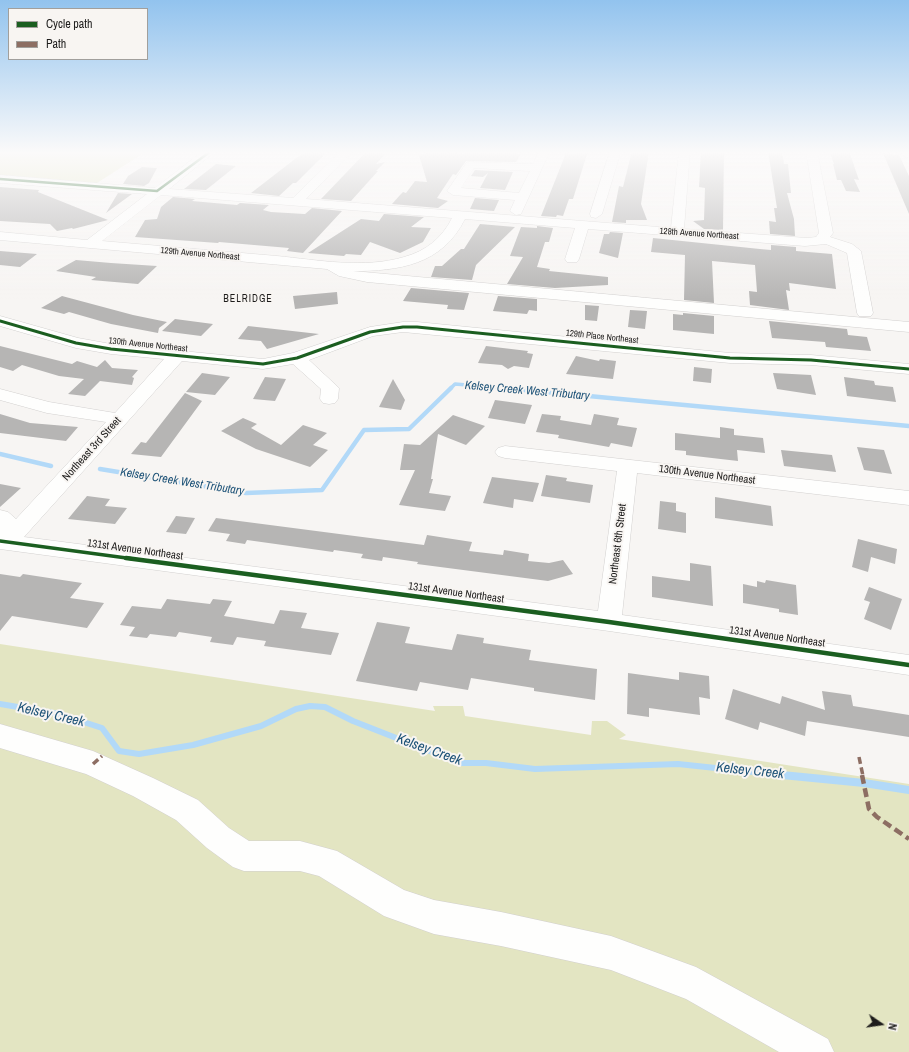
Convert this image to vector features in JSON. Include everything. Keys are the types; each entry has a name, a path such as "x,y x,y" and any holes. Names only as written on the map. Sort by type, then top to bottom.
{"street":[{"path":"88,245 145,200"},
{"name":"128th Avenue Northeast","path":"272,200 582,226 811,243 821,240 846,246 854,251 865,313"},
{"path":"516,211 521,200"},
{"path":"596,214 600,200"},
{"path":"677,232 680,200"},
{"path":"820,200 826,233 821,240"},
{"name":"129th Avenue Northeast","path":"0,236 332,266 373,267 400,264 426,254 440,245 448,236 460,216"},
{"path":"572,259 582,226"},
{"path":"0,247 189,266 224,266 242,258"},
{"path":"332,266 337,270 346,273 390,279 909,327"},
{"name":"130th Avenue Northeast","path":"0,321 91,346 176,357 263,364 297,358"},
{"name":"129th Place Northeast","path":"297,358 370,332 403,327 417,327 730,358 811,360 909,369"},
{"name":"Northeast 3rd Street","path":"4,541 176,357"},
{"path":"297,358 330,388 329,399"},
{"path":"0,394 47,407 119,419"},
{"name":"130th Avenue Northeast","path":"505,452 909,498"},
{"name":"Northeast 6th Street","path":"609,622 628,466"},
{"path":"0,517 9,525 10,531 4,541"},
{"name":"131st Avenue Northeast","path":"4,541 609,622 909,665"},
{"path":"0,736 93,764 143,787 187,810 218,838 244,856 300,856 326,862 396,904 434,917 501,929 611,953 696,985 815,1052"}],"green space":[{"path":"0,644 435,711 433,706 463,706 465,716 591,735 592,721 607,721 626,735 619,739 909,784 909,1052 0,1052"}],"building":[{"path":"0,200 58,200 108,220 73,229 57,231 50,224 0,221"},
{"path":"114,200 124,200 106,213"},
{"path":"169,200 193,200 192,201 237,205 240,203 269,205 263,210 271,212 305,214 312,208 342,211 303,253 287,251 289,248 135,237 145,220 157,219 161,207"},
{"path":"396,200 448,201 438,208 392,204"},
{"path":"474,200 499,200 494,211 470,209"},
{"path":"547,200 569,200 563,216 541,216"},
{"path":"616,200 642,200 641,204 647,220 626,220 626,223 612,222"},
{"path":"705,200 723,200 723,230 704,229 693,221 704,220"},
{"path":"776,200 789,200 794,219 795,236 770,234 769,221 776,222 774,208 777,208"},
{"path":"903,200 909,200 909,214"},
{"path":"384,214 424,217 411,227 431,228 423,242 400,253 370,242 361,255 346,254 344,256 308,253 361,219 379,221"},
{"path":"480,224 515,227 476,265 472,280 431,277 435,266 442,266 461,249 464,249"},
{"path":"537,226 553,228 549,242 545,242 537,267 550,269 549,271 608,277 608,285 555,288 507,284 523,257 510,256 521,227 537,228"},
{"path":"610,232 623,233 618,258 599,253 604,234 609,234"},
{"path":"653,238 771,250 771,245 796,247 796,251 832,254 836,289 789,283 790,291 786,290 789,310 750,305 749,291 757,292 755,265 712,261 714,303 684,300 685,255 651,252"},
{"path":"0,251 37,254 20,267 0,265"},
{"path":"76,260 157,266 138,284 91,280 96,277 56,271"},
{"path":"411,288 469,293 464,310 447,309 448,305 403,301"},
{"path":"337,292 338,304 295,309 293,296"},
{"path":"62,296 133,315 167,322 159,328 158,333 111,324 69,312 64,314 41,308"},
{"path":"498,296 537,299 537,311 529,310 527,314 493,311"},
{"path":"585,305 599,306 597,321 585,320"},
{"path":"630,310 647,311 645,329 628,327"},
{"path":"683,313 714,316 714,334 673,330 673,314 683,315"},
{"path":"175,319 213,324 201,336 162,331"},
{"path":"769,321 847,329 848,335 867,337 871,351 826,347 825,342 772,338"},
{"path":"248,326 319,334 267,349 261,341 238,339"},
{"path":"0,346 72,364 77,361 97,367 105,360 112,368 138,370 132,377 134,378 132,385 100,381 85,396 68,394 84,379 59,376 22,365 13,371 0,367"},
{"path":"486,346 528,351 527,353 533,354 529,368 514,366 508,369 502,365 478,363"},
{"path":"576,356 599,361 600,359 616,361 613,379 566,374"},
{"path":"694,367 712,369 711,383 693,381"},
{"path":"202,373 230,377 215,395 186,392"},
{"path":"773,373 811,375 816,395 777,389"},
{"path":"265,377 286,379 275,401 253,399"},
{"path":"844,377 874,381 875,385 893,387 896,402 847,396"},
{"path":"393,379 405,400 401,410 379,407"},
{"path":"185,393 202,401 161,457 131,454 141,442 146,443"},
{"path":"495,400 532,405 525,424 488,418"},
{"path":"0,414 30,423 78,427 66,441 0,433"},
{"path":"542,414 561,416 560,420 591,425 594,414 619,418 617,425 637,428 632,447 611,443 609,447 558,438 559,435 536,432"},
{"path":"453,415 485,426 466,445 438,434 431,479 433,479 429,493 451,496 445,511 399,505 415,470 400,470 404,444 420,445"},
{"path":"243,418 257,424 251,428 281,445 303,425 327,433 313,445 328,450 310,467 256,449 221,431"},
{"path":"720,427 734,429 734,435 763,438 765,453 737,450 738,461 686,455 686,451 675,450 675,433 720,438"},
{"path":"857,447 884,450 892,474 864,470"},
{"path":"781,450 832,455 836,472 784,466"},
{"path":"546,475 567,478 566,481 593,485 590,503 541,496"},
{"path":"492,477 539,483 533,502 514,499 513,508 483,503"},
{"path":"0,484 21,488 0,507"},
{"path":"87,496 110,499 105,506 127,508 115,524 68,519"},
{"path":"715,497 771,506 773,526 715,518"},
{"path":"660,501 676,503 676,511 686,513 686,533 658,529"},
{"path":"176,516 195,518 186,534 166,532"},
{"path":"216,518 424,545 427,535 472,542 469,551 503,555 504,550 529,554 528,561 549,563 563,560 573,574 548,581 417,564 418,562 383,557 382,561 361,558 363,554 334,550 333,552 247,540 245,544 226,541 230,534 208,531"},
{"path":"858,539 897,549 895,564 871,557 868,572 852,567"},
{"path":"690,563 711,566 713,606 652,597 652,576 690,581"},
{"path":"0,574 20,577 23,574 82,583 70,598 104,603 87,628 12,616 0,631"},
{"path":"766,580 796,585 798,615 779,612 779,609 743,603 743,584 757,587 757,581 765,583"},
{"path":"869,587 902,599 891,630 864,619 870,602 864,600"},
{"path":"167,599 210,604 213,599 232,601 224,616 274,624 280,610 307,613 301,628 339,633 331,655 264,646 266,641 237,637 233,645 210,642 212,637 179,632 176,637 150,634 147,638 129,636 135,627 120,625 132,606 161,609"},
{"path":"377,622 410,627 405,643 452,650 457,634 484,638 483,643 531,650 529,660 597,669 595,700 534,691 534,688 471,678 468,690 420,682 417,691 356,681"},
{"path":"679,672 709,676 710,699 699,697 700,715 649,708 649,717 627,714 628,673 679,680"},
{"path":"733,689 780,704 782,696 825,710 822,691 851,695 853,706 909,715 909,737 807,721 805,736 760,722 758,730 725,719"}],"waterway":[{"name":"Kelsey Creek West Tributary","path":"451,388 455,384 503,388"},
{"name":"Kelsey Creek West Tributary","path":"100,469 246,493 322,490 364,430 409,429 451,388"},
{"name":"Kelsey Creek West Tributary","path":"503,388 515,389"},
{"name":"Kelsey Creek West Tributary","path":"503,388 909,426"},
{"name":"Kelsey Creek West Tributary","path":"0,454 51,466"},
{"name":"Kelsey Creek","path":"0,704 59,714 102,728 119,751 139,754 193,745 261,726 296,709 310,706 325,707 353,721 460,763 486,763 535,769 678,764 791,776"},
{"name":"Kelsey Creek","path":"782,775 864,783 909,790"}],"marked path":[{"path":"93,764 102,756"},
{"path":"859,757 869,809 877,817 909,839"}],"cycle path":[{"path":"0,321 76,343 111,349 263,364 297,358 370,332 403,327 417,327 730,358 811,360 909,369"},
{"path":"0,541 609,622 909,665"}],"district":[{"name":"BELRIDGE","path":"248,299"}]}
